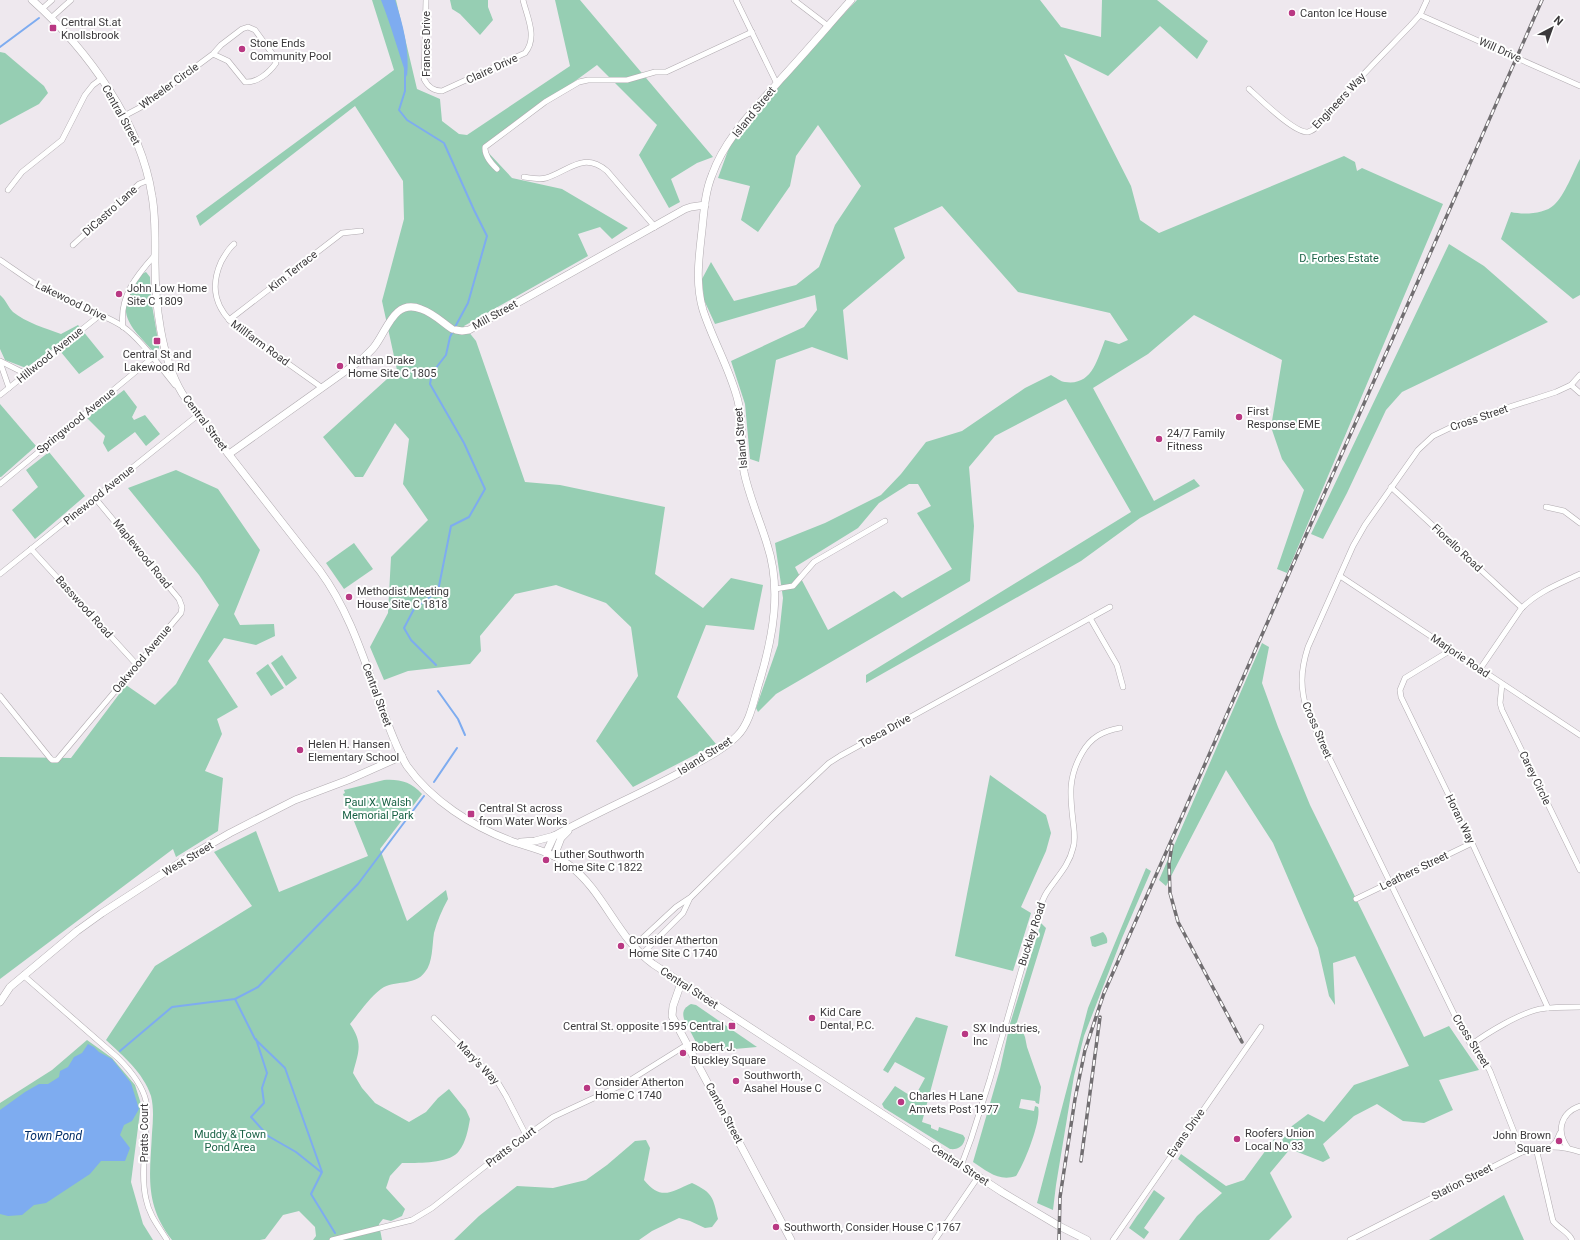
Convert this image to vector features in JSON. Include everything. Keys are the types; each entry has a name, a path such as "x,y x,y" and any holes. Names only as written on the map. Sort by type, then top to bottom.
{"street":[{"name":"Central Street","path":"32,0 51,18 83,55 101,79 124,116 137,144 149,180 154,207 157,297 160,325 169,359 182,392"},
{"path":"42,9 52,0"},
{"path":"51,18 71,0"},
{"name":"Frances Drive","path":"426,0 423,74 424,79 429,86"},
{"name":"Claire Drive","path":"429,86 436,91 446,90 525,53 532,39 523,0"},
{"path":"736,0 777,84"},
{"path":"794,0 828,26"},
{"name":"Island Street","path":"515,842 535,841 554,836 695,764 723,746 738,734 750,713 766,659 774,615 774,573 768,546 745,474 741,452 739,403 704,310 698,287 704,205 712,175 722,154 738,130 851,0"},
{"path":"1420,14 1427,0"},
{"name":"Will Drive","path":"1420,14 1580,86"},
{"name":"Engineers Way","path":"1249,89 1282,119 1300,131 1307,132 1315,128 1420,14"},
{"name":"Wheeler Circle","path":"124,116 143,106 213,54 228,39 242,29 248,27 255,30 275,59 276,63 258,80 245,82 228,61 213,54"},
{"path":"497,170 485,151 485,147 539,106 572,85 588,80 627,80 655,72 666,72 752,32"},
{"path":"8,190 22,172 62,140 85,94 101,79"},
{"path":"524,177 545,178 580,163 593,162 600,165 607,171 655,226"},
{"name":"DiCastro Lane","path":"73,245 139,184 149,180"},
{"name":"Mill Street","path":"229,454 367,354 374,348 385,327 396,312 404,307 411,306 423,309 454,329 462,331 474,327 685,209 704,205"},
{"name":"Kim Terrace","path":"229,320 342,233 361,230"},
{"name":"Millfarm Road","path":"234,244 226,252 218,268 215,294 218,303 229,320 321,387"},
{"path":"123,327 123,307 129,289 155,255"},
{"name":"Lakewood Drive","path":"0,260 40,287 123,327"},
{"name":"Hillwood Avenue","path":"0,395 100,315"},
{"name":"Central Street","path":"123,327 137,340 182,392 198,415 320,571 338,597 353,629 393,737 402,756 418,780 451,808 477,825 515,842 554,856 567,864 581,876 641,955 681,983 978,1177 1036,1213 1087,1240"},
{"name":"Springwood Avenue","path":"0,484 152,358"},
{"path":"0,361 26,374"},
{"path":"0,361 9,388"},
{"name":"Cross Street","path":"1522,1152 1490,1071 1485,1062 1471,1045 1458,1022 1308,714 1303,698 1301,680 1303,663 1308,647 1360,532 1418,450 1439,432 1460,423 1556,392 1571,385 1580,375"},
{"path":"1571,385 1580,393"},
{"name":"Pinewood Avenue","path":"0,574 198,415"},
{"name":"Fiorello Road","path":"1391,487 1522,608"},
{"name":"Maplewood Road","path":"95,498 179,599 182,607 180,613"},
{"path":"1546,507 1564,511 1580,523"},
{"path":"775,589 794,586 814,562 885,521"},
{"name":"Basswood Road","path":"31,549 137,665"},
{"path":"1480,669 1522,608 1540,594 1580,574"},
{"name":"Marjorie Road","path":"1340,576 1580,735"},
{"name":"Tosca Drive","path":"634,947 676,907 691,897 773,816 829,764 840,756 1110,608"},
{"name":"Oakwood Avenue","path":"0,696 50,758 55,760 59,758 180,613"},
{"path":"1090,618 1117,665 1123,687"},
{"name":"Horan Way","path":"1451,650 1405,678 1400,690 1401,697 1472,844 1548,1008"},
{"name":"Carey Circle","path":"1502,684 1501,706 1580,870"},
{"name":"Buckley Road","path":"961,1166 990,1079 1038,912 1047,893 1066,866 1074,848 1075,839 1070,788 1072,775 1076,764 1086,747 1095,737 1108,730 1120,728"},
{"name":"West Street","path":"0,1002 10,987 89,922 141,887 212,843 295,800 348,780 402,756"},
{"name":"Island Street","path":"554,856 562,838 574,825"},
{"path":"546,853 554,836"},
{"name":"Leathers Street","path":"1356,899 1389,882 1472,844"},
{"name":"Tosca Drive","path":"641,955 683,913 691,897"},
{"name":"Pratts Court","path":"24,975 118,1058 130,1070 139,1084 146,1102 145,1191 148,1206 152,1215 167,1240"},
{"name":"Canton Street","path":"681,983 672,1012 791,1240"},
{"path":"0,993 10,987"},
{"path":"1471,1045 1491,1032 1529,1013 1548,1008 1580,1007"},
{"name":"Mary's Way","path":"434,1018 497,1081 526,1135"},
{"name":"Evans Drive","path":"1113,1240 1261,1027"},
{"name":"Pratts Court","path":"332,1240 412,1220 432,1208 526,1135 568,1109 624,1084 688,1044"},
{"path":"1552,1146 1558,1139 1564,1118 1571,1110 1580,1106"},
{"path":"1560,1132 1562,1141 1568,1148"},
{"name":"Station Street","path":"1350,1240 1522,1152 1552,1146 1568,1148 1580,1152"},
{"path":"1536,1148 1553,1221 1559,1228 1570,1235 1572,1240"},
{"path":"935,1240 978,1177"}],"green space":[{"path":"372,0 396,0 417,89 440,99 442,121 459,134 467,135 570,66 555,0 580,0 713,157 697,163 671,179 680,202 669,208 639,155 657,125 597,65 484,148 512,178 562,189 628,228 612,239 600,227 578,234 588,256 464,326 476,341 525,482 560,485 665,507 655,574 703,608 731,578 763,585 754,630 706,625 677,697 716,744 633,787 596,741 638,676 631,627 606,603 556,585 515,594 480,636 481,651 470,664 408,671 384,680 370,647 388,613 391,557 428,520 403,484 409,439 395,423 363,477 355,477 323,437 397,370 382,301 404,219 403,181 355,106 200,226 196,216 394,70"},
{"path":"450,0 488,0 488,7 493,20 480,35 460,14 452,9"},
{"name":"D. Forbes Estate","path":"857,0 1040,0 1061,27 1101,37 1102,0 1157,0 1208,41 1197,59 1160,26 1108,76 1064,54 1131,186 1140,220 1159,233 1344,156 1355,162 1357,171 1362,168 1443,204 1287,573 1277,569 1304,490 1282,459 1271,427 1282,360 1194,315 1148,354 1093,388 1154,501 1194,479 1200,486 1140,518 1081,561 866,683 866,675 1131,512 1066,399 995,436 969,467 974,526 970,581 776,694 758,712 756,708 778,645 783,598 775,543 825,523 881,495 901,474 926,442 962,431 1025,388 1051,375 1063,382 1082,380 1092,370 1105,340 1119,344 1128,340 1110,313 1018,292 942,206 894,228 905,258 843,310 848,360 812,347 776,360 759,462 750,459 745,404 731,361 804,327 817,310 815,295 715,324 704,300 702,279 711,262 734,301 796,285 819,267 835,225 861,186 818,125 796,156 790,186 758,232 741,220 750,186 718,178 737,126","holes":["909,484 918,484 931,506 917,513 952,569 902,598 894,591 828,630 795,567 858,528 879,503"]},
{"path":"0,52 5,53 44,86 48,93 39,104 0,125"},
{"path":"1580,159 1580,295 1573,299 1501,239 1511,212 1540,212 1550,208 1558,201"},
{"path":"1449,244 1484,266 1548,322 1402,392 1386,410 1347,493 1323,539 1311,534"},
{"path":"146,272 150,277 151,299 159,346 156,352 150,348 130,324 126,312 128,297 135,283 140,276"},
{"path":"0,295 18,316 61,334 78,325 104,357 79,374 56,346 26,368 5,360 0,349"},
{"path":"124,390 137,407 132,417 134,420 145,415 160,434 146,446 135,432 108,452 103,443 105,436 87,418"},
{"path":"0,404 36,446 1,477 0,477"},
{"path":"49,452 85,496 35,539 12,510 38,487 26,470"},
{"path":"176,470 218,489 260,550 234,614 240,625 274,624 275,636 256,645 224,638 208,661 238,707 217,719 222,734 205,771 223,778 218,831 176,857 173,849 0,979 0,757 71,758 126,685 155,705 176,684 219,605 199,575 128,488"},
{"path":"354,543 373,569 344,589 326,563"},
{"path":"1262,643 1269,647 1262,683 1278,727 1310,805 1424,1037 1449,1026 1479,1070 1439,1080 1453,1110 1424,1123 1403,1121 1377,1104 1354,1116 1323,1144 1330,1158 1323,1162 1290,1149 1270,1173 1292,1217 1269,1240 1179,1240 1197,1216 1222,1193 1178,1159 1181,1154 1226,1186 1244,1180 1274,1139 1280,1143 1292,1126 1308,1114 1324,1122 1354,1085 1409,1066 1355,956 1333,963 1335,1005 1329,996 1318,948 1273,843 1226,770 1166,886 1159,880"},
{"path":"282,655 297,678 286,686 271,663"},
{"path":"268,664 284,688 271,696 256,673"},
{"path":"990,775 1046,815 1051,833 1046,851 1021,907 1031,913 1013,971 955,956"},
{"name":"Muddy & Town Pond Area","path":"384,780 405,782 422,794 380,849 407,921 446,890 448,899 435,929 430,964 425,972 421,977 415,980 392,984 381,989 350,1024 357,1037 359,1047 353,1073 362,1088 375,1103 409,1122 426,1112 438,1098 449,1089 466,1110 470,1119 463,1144 455,1155 441,1161 402,1163 390,1176 386,1188 405,1209 402,1216 391,1221 383,1219 379,1224 382,1240 313,1240 316,1236 315,1227 299,1211 283,1215 265,1239 172,1240 163,1227 157,1214 151,1189 150,1162 153,1105 151,1096 138,1072 126,1058 106,1040 155,966 252,906 214,852 256,831 279,892 368,856 343,794 345,793 344,790"},
{"path":"1146,868 1151,871 1122,938 1084,1036 1074,1076 1053,1210 1037,1203 1088,1008"},
{"path":"1041,923 1046,928 1017,1022 1025,1037 1041,1087 1039,1104 1035,1101 1021,1099 1019,1108 1034,1111 1035,1106 1038,1107 1039,1113 1032,1142 1016,1176 1004,1178 993,1175 973,1162 1000,1069 1010,1024"},
{"path":"1103,932 1107,943 1095,947 1092,946 1090,937"},
{"path":"691,1004 696,1005 757,1047 701,1052 684,1019 684,1010"},
{"path":"916,1017 948,1026 922,1122 931,1125 931,1128 938,1131 939,1127 963,1135 965,1138 963,1143 956,1149 950,1149 884,1108 882,1104 895,1086 914,1098 925,1078 895,1062 888,1073 883,1070"},
{"name":"Town Pond","path":"87,1040 112,1058 135,1085 141,1104 131,1182 143,1224 153,1240 0,1240 0,1103 52,1070"},
{"path":"646,1140 650,1148 644,1180 650,1187 661,1193 672,1192 692,1183 704,1190 711,1196 718,1219 712,1227 705,1228 679,1218 652,1231 639,1240 454,1240 479,1216 517,1186 553,1188 586,1180 607,1165 635,1141"},
{"path":"1154,1190 1165,1198 1144,1228 1149,1232 1144,1239 1129,1228"},
{"path":"1504,1195 1524,1240 1429,1240"}],"water":[{"path":"381,0 395,0 401,18 407,48 407,77 391,28"},
{"name":"Town Pond","path":"88,1044 112,1059 131,1083 139,1109 132,1121 124,1125 120,1135 130,1148 125,1161 101,1161 90,1174 46,1203 34,1205 22,1215 8,1216 0,1214 0,1110 39,1084 48,1084 59,1077 60,1071 68,1067 74,1057 82,1053"}],"waterway":[{"path":"0,47 39,18"},
{"path":"405,69 405,91 399,110 407,120 444,143 487,236 468,303 455,327"},
{"path":"436,665 411,640 404,628 414,609 438,591 451,526 469,517 485,489 464,443 430,384 432,373 446,355 453,331"},
{"path":"438,691 458,719 465,735"},
{"path":"434,782 457,748"},
{"path":"120,1051 172,1007 235,999 258,987 358,884 424,796"},
{"path":"235,999 255,1039 285,1068 322,1172 311,1194 335,1233"},
{"path":"256,1039 267,1073 262,1088 264,1103 251,1117 268,1136 296,1152 321,1172"}],"railway":[{"path":"1059,1240 1060,1197 1075,1099 1085,1050 1104,993 1542,0"},
{"path":"1172,845 1169,864 1170,893 1178,922 1242,1042"},
{"path":"1081,1161 1100,1017"}],"place":[{"name":"Canton Ice House","path":"1292,13"},
{"name":"Central St.at Knollsbrook","path":"53,28"},
{"name":"Stone Ends Community Pool","path":"242,49"},
{"name":"John Low Home Site C 1809","path":"119,294"},
{"name":"Central St and Lakewood Rd","path":"157,341"},
{"name":"Nathan Drake Home Site C 1805","path":"340,366"},
{"name":"First Response EME","path":"1239,417"},
{"name":"24/7 Family Fitness","path":"1159,439"},
{"name":"Methodist Meeting House Site C 1818","path":"349,597"},
{"name":"Helen H. Hansen Elementary School","path":"300,750"},
{"name":"Central St across from Water Works","path":"471,814"},
{"name":"Luther Southworth Home Site C 1822","path":"546,860"},
{"name":"Consider Atherton Home Site C 1740","path":"621,946"},
{"name":"Kid Care Dental, P.C.","path":"812,1018"},
{"name":"Central St. opposite 1595 Central","path":"732,1026"},
{"name":"SX Industries, Inc","path":"965,1034"},
{"name":"Robert J. Buckley Square","path":"683,1053"},
{"name":"Southworth, Asahel House C","path":"736,1081"},
{"name":"Consider Atherton Home C 1740","path":"587,1088"},
{"name":"Charles H Lane Amvets Post 1977","path":"901,1102"},
{"name":"Roofers Union Local No 33","path":"1237,1139"},
{"name":"John Brown Square","path":"1559,1141"},
{"name":"Southworth, Consider House C 1767","path":"776,1227"}],"park label":[{"name":"Paul X. Walsh Memorial Park","path":"378,808"}]}
